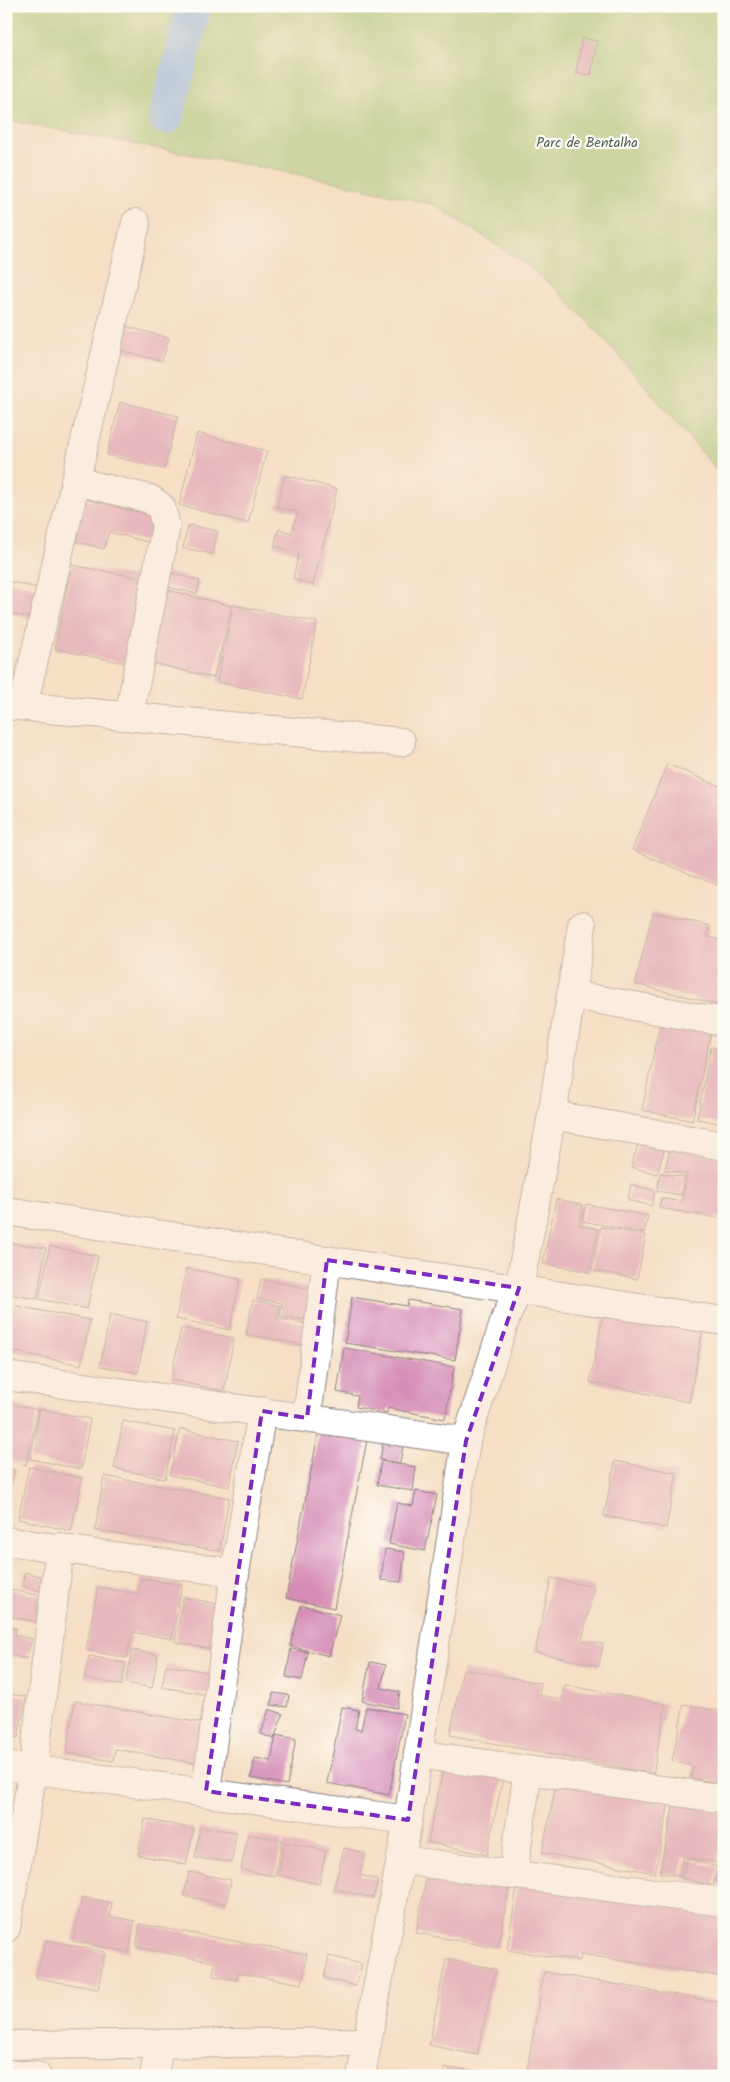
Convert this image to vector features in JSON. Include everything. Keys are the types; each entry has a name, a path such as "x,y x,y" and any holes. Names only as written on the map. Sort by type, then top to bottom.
{"street":[{"path":"136,223 75,481 15,705 401,742"},
{"path":"75,481 150,499 162,508 166,526 129,716"},
{"path":"361,2076 408,1820 466,1442 506,1318 519,1288 552,1115 582,925"},
{"path":"572,995 724,1022"},
{"path":"552,1115 724,1146"},
{"path":"6,1211 519,1288 724,1321"},
{"path":"307,1418 327,1260"},
{"path":"6,1376 262,1411 466,1442"},
{"path":"206,1791 235,1573 262,1411"},
{"path":"6,1541 60,1547 235,1573"},
{"path":"6,1928 33,1770 60,1547"},
{"path":"418,1754 724,1799"},
{"path":"6,1766 206,1791 408,1820"},
{"path":"513,1875 528,1770"},
{"path":"401,1860 724,1902"},
{"path":"6,2045 367,2042"},
{"path":"154,2076 159,2044"},
{"path":"6,2074 37,2076"}],"highlighted area":[{"path":"327,1260 519,1288 466,1441 408,1820 206,1791 262,1411 307,1418"}],"green space":[{"name":"Parc de Bentalha","path":"6,6 724,6 724,478 606,341 555,288 521,261 435,205 328,180 6,120"}],"building":[{"path":"582,38 597,41 591,75 576,73"},
{"path":"125,326 169,338 162,361 119,350"},
{"path":"120,402 178,416 164,469 107,455"},
{"path":"197,433 267,451 248,523 179,505"},
{"path":"285,475 337,489 313,585 293,579 299,553 274,546 279,529 292,533 297,512 277,507"},
{"path":"85,499 161,518 155,544 109,532 104,549 74,541"},
{"path":"188,525 218,531 213,554 183,548"},
{"path":"71,565 141,578 125,663 55,649"},
{"path":"165,571 200,581 197,594 161,585"},
{"path":"6,581 38,588 32,618 6,613"},
{"path":"163,589 232,606 214,678 145,661"},
{"path":"233,605 317,622 302,699 217,682"},
{"path":"667,764 724,788 724,888 632,850"},
{"path":"653,912 710,926 707,936 724,941 724,1006 635,984"},
{"path":"660,1023 711,1033 692,1121 642,1110"},
{"path":"711,1047 724,1049 724,1124 697,1119"},
{"path":"639,1141 665,1148 657,1174 631,1167"},
{"path":"670,1148 724,1158 724,1219 659,1208 661,1198 682,1202 687,1174 665,1170"},
{"path":"660,1173 684,1177 681,1195 657,1191"},
{"path":"631,1184 655,1191 652,1206 628,1200"},
{"path":"556,1199 583,1205 579,1225 598,1229 589,1272 543,1263"},
{"path":"586,1204 648,1216 644,1233 582,1221"},
{"path":"601,1227 646,1235 637,1279 592,1270"},
{"path":"6,1242 46,1248 37,1299 6,1294"},
{"path":"50,1246 98,1256 87,1309 39,1299"},
{"path":"186,1268 240,1279 230,1330 176,1319"},
{"path":"261,1279 311,1289 304,1320 280,1316 282,1303 257,1299"},
{"path":"352,1297 407,1306 408,1300 463,1309 455,1360 345,1343"},
{"path":"253,1300 280,1306 277,1318 307,1324 302,1345 246,1334"},
{"path":"6,1304 90,1320 81,1365 6,1350"},
{"path":"605,1305 704,1325 689,1402 590,1382"},
{"path":"110,1314 147,1322 138,1373 100,1366"},
{"path":"181,1328 234,1338 224,1391 171,1380"},
{"path":"344,1348 454,1367 445,1419 388,1408 387,1413 356,1407 358,1396 337,1392"},
{"path":"6,1403 38,1410 26,1465 6,1460"},
{"path":"40,1409 90,1419 81,1469 30,1459"},
{"path":"123,1421 175,1431 165,1479 114,1468"},
{"path":"180,1429 238,1441 229,1487 170,1475"},
{"path":"319,1430 367,1440 334,1608 286,1598"},
{"path":"384,1437 404,1441 400,1463 380,1460"},
{"path":"381,1461 416,1467 413,1491 377,1485"},
{"path":"615,1461 677,1473 666,1528 604,1516"},
{"path":"29,1467 82,1478 71,1531 18,1519"},
{"path":"6,1468 15,1470 7,1501 6,1501"},
{"path":"104,1476 229,1498 220,1551 95,1530"},
{"path":"416,1491 437,1495 425,1551 389,1544 397,1503 413,1506"},
{"path":"385,1549 405,1552 401,1582 381,1580"},
{"path":"25,1572 48,1578 45,1592 22,1586"},
{"path":"141,1578 182,1585 172,1639 132,1632 127,1658 86,1650 98,1587 138,1594"},
{"path":"551,1578 594,1587 582,1640 603,1644 599,1666 535,1652"},
{"path":"6,1589 42,1596 37,1622 6,1616"},
{"path":"183,1597 223,1605 214,1650 175,1642"},
{"path":"301,1605 340,1615 329,1656 290,1646"},
{"path":"6,1626 16,1628 15,1635 32,1639 26,1659 6,1654"},
{"path":"291,1649 308,1652 302,1680 286,1677"},
{"path":"132,1650 158,1655 152,1688 126,1683"},
{"path":"89,1656 126,1663 122,1685 84,1678"},
{"path":"370,1662 386,1665 381,1688 400,1692 397,1708 362,1701"},
{"path":"166,1665 213,1673 209,1695 162,1687"},
{"path":"463,1669 541,1683 539,1695 562,1700 565,1685 666,1704 653,1774 450,1735"},
{"path":"6,1693 26,1697 18,1738 6,1736"},
{"path":"273,1693 289,1695 287,1707 271,1705"},
{"path":"75,1701 207,1724 200,1764 115,1749 113,1761 66,1753"},
{"path":"684,1704 724,1712 724,1784 691,1778 693,1766 672,1761"},
{"path":"342,1707 359,1710 355,1729 361,1730 366,1707 405,1714 389,1795 327,1783"},
{"path":"269,1709 283,1714 274,1739 261,1734"},
{"path":"276,1735 296,1739 287,1785 251,1778 255,1758 271,1761"},
{"path":"444,1765 503,1777 487,1855 428,1842"},
{"path":"557,1780 669,1803 655,1873 542,1853"},
{"path":"674,1802 724,1812 724,1830 717,1863 684,1857 680,1876 660,1873"},
{"path":"145,1819 194,1829 186,1865 138,1855"},
{"path":"200,1827 236,1832 232,1862 195,1858"},
{"path":"248,1834 282,1840 275,1876 241,1870"},
{"path":"284,1842 326,1851 319,1884 278,1875"},
{"path":"724,1847 724,1884 716,1883"},
{"path":"344,1848 365,1853 360,1875 378,1880 373,1898 334,1889"},
{"path":"687,1859 718,1867 713,1886 682,1878"},
{"path":"428,1868 510,1883 498,1948 416,1933"},
{"path":"189,1872 231,1880 226,1904 184,1896"},
{"path":"518,1881 724,1914 724,1977 581,1954 580,1961 507,1950"},
{"path":"82,1897 112,1903 110,1916 135,1921 129,1952 73,1941"},
{"path":"140,1924 307,1954 302,1984 238,1973 237,1980 213,1976 215,1962 136,1947"},
{"path":"46,1940 105,1952 98,1989 36,1978"},
{"path":"329,1956 362,1964 356,1986 324,1978"},
{"path":"446,1959 496,1969 477,2055 429,2045"},
{"path":"544,1972 724,2003 724,2076 526,2076"},
{"path":"444,2068 495,2072 494,2076 444,2076"}],"waterway":[{"path":"166,117 194,6"}]}
